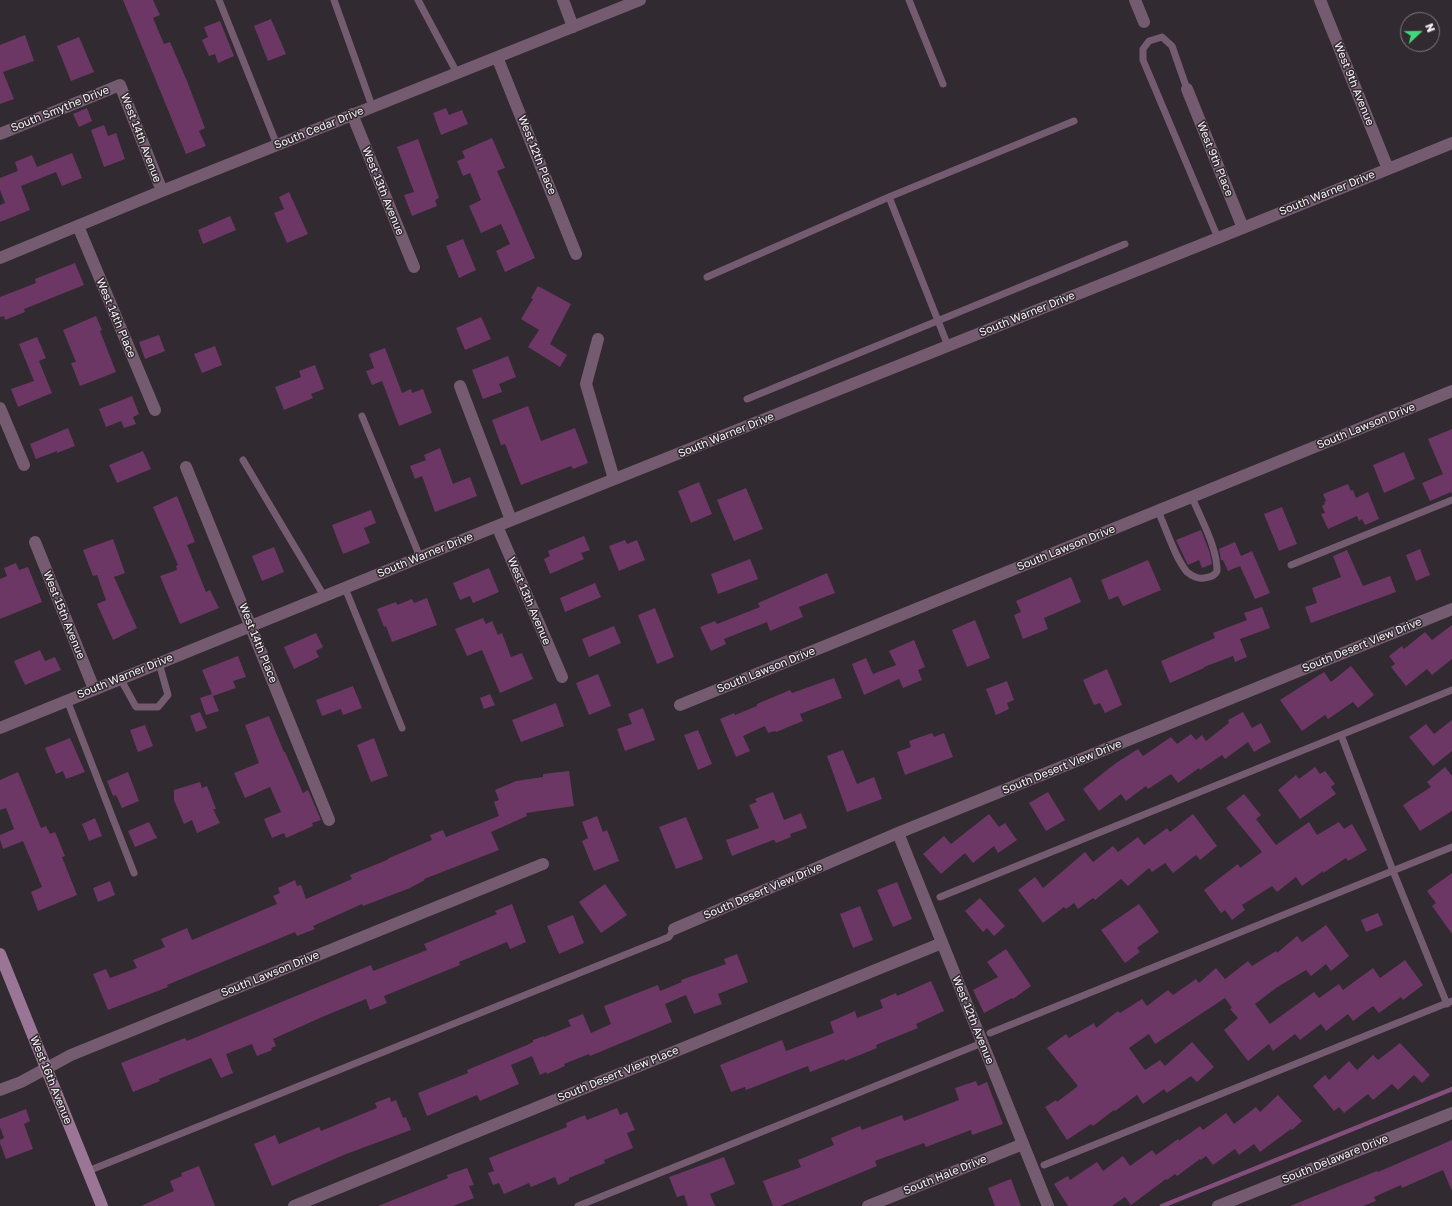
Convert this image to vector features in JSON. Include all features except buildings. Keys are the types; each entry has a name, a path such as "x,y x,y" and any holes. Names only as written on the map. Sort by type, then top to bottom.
{"street":[{"path":"562,0 573,27"},
{"name":"South Cedar Drive","path":"0,258 352,114 640,0"},
{"path":"1135,0 1144,22"},
{"name":"West 9th Avenue","path":"1320,0 1388,169"},
{"name":"West 12th Place","path":"497,57 576,254"},
{"name":"South Smythe Drive","path":"0,134 120,85"},
{"name":"West 14th Avenue","path":"120,85 162,191"},
{"name":"West 9th Place","path":"1187,89 1243,228"},
{"name":"West 13th Avenue","path":"352,114 414,268"},
{"name":"South Warner Drive","path":"0,728 511,520 1452,143"},
{"name":"West 14th Place","path":"78,226 155,410"},
{"path":"598,339 586,384 614,479"},
{"path":"460,386 511,520"},
{"name":"South Lawson Drive","path":"680,705 1452,391"},
{"path":"0,408 24,465"},
{"name":"West 14th Place","path":"186,467 330,820"},
{"name":"West 13th Avenue","path":"497,526 562,677"},
{"name":"West 15th Avenue","path":"35,542 94,689"},
{"name":"South Desert View Drive","path":"674,929 898,834 1452,609"},
{"name":"West 12th Avenue","path":"898,834 1048,1206"},
{"name":"South Lawson Drive","path":"0,1090 21,1082 71,1055 543,864"},
{"name":"South Desert View Place","path":"294,1206 942,943"},
{"name":"West 16th Avenue","path":"0,954 102,1206"},
{"name":"South Delaware Drive","path":"1218,1206 1452,1113"},
{"name":"South Hale Drive","path":"868,1206 1023,1144"}],"lane":[{"path":"219,0 277,145"},
{"path":"334,0 372,106"},
{"path":"418,0 457,73"},
{"path":"909,0 944,84"},
{"path":"1187,89 1172,46 1162,37 1149,41 1143,49 1143,60 1218,238"},
{"path":"707,277 889,197 1074,121"},
{"path":"889,197 948,346"},
{"path":"747,399 1125,244"},
{"path":"362,416 420,557"},
{"path":"243,460 324,596"},
{"path":"1158,511 1180,562 1188,572 1192,576 1201,578 1212,576 1217,571 1217,561 1192,497"},
{"path":"1291,565 1452,500"},
{"path":"345,588 402,728"},
{"path":"120,678 136,707 158,708 168,695 159,663"},
{"path":"940,897 1452,690"},
{"path":"67,700 134,873"},
{"path":"1044,1165 1449,1002 1393,871 1341,735"},
{"path":"990,1033 1452,848"},
{"path":"88,1171 669,937 674,929"},
{"path":"578,1206 982,1043"}],"waterway":[{"path":"1162,1206 1452,1089"}]}
